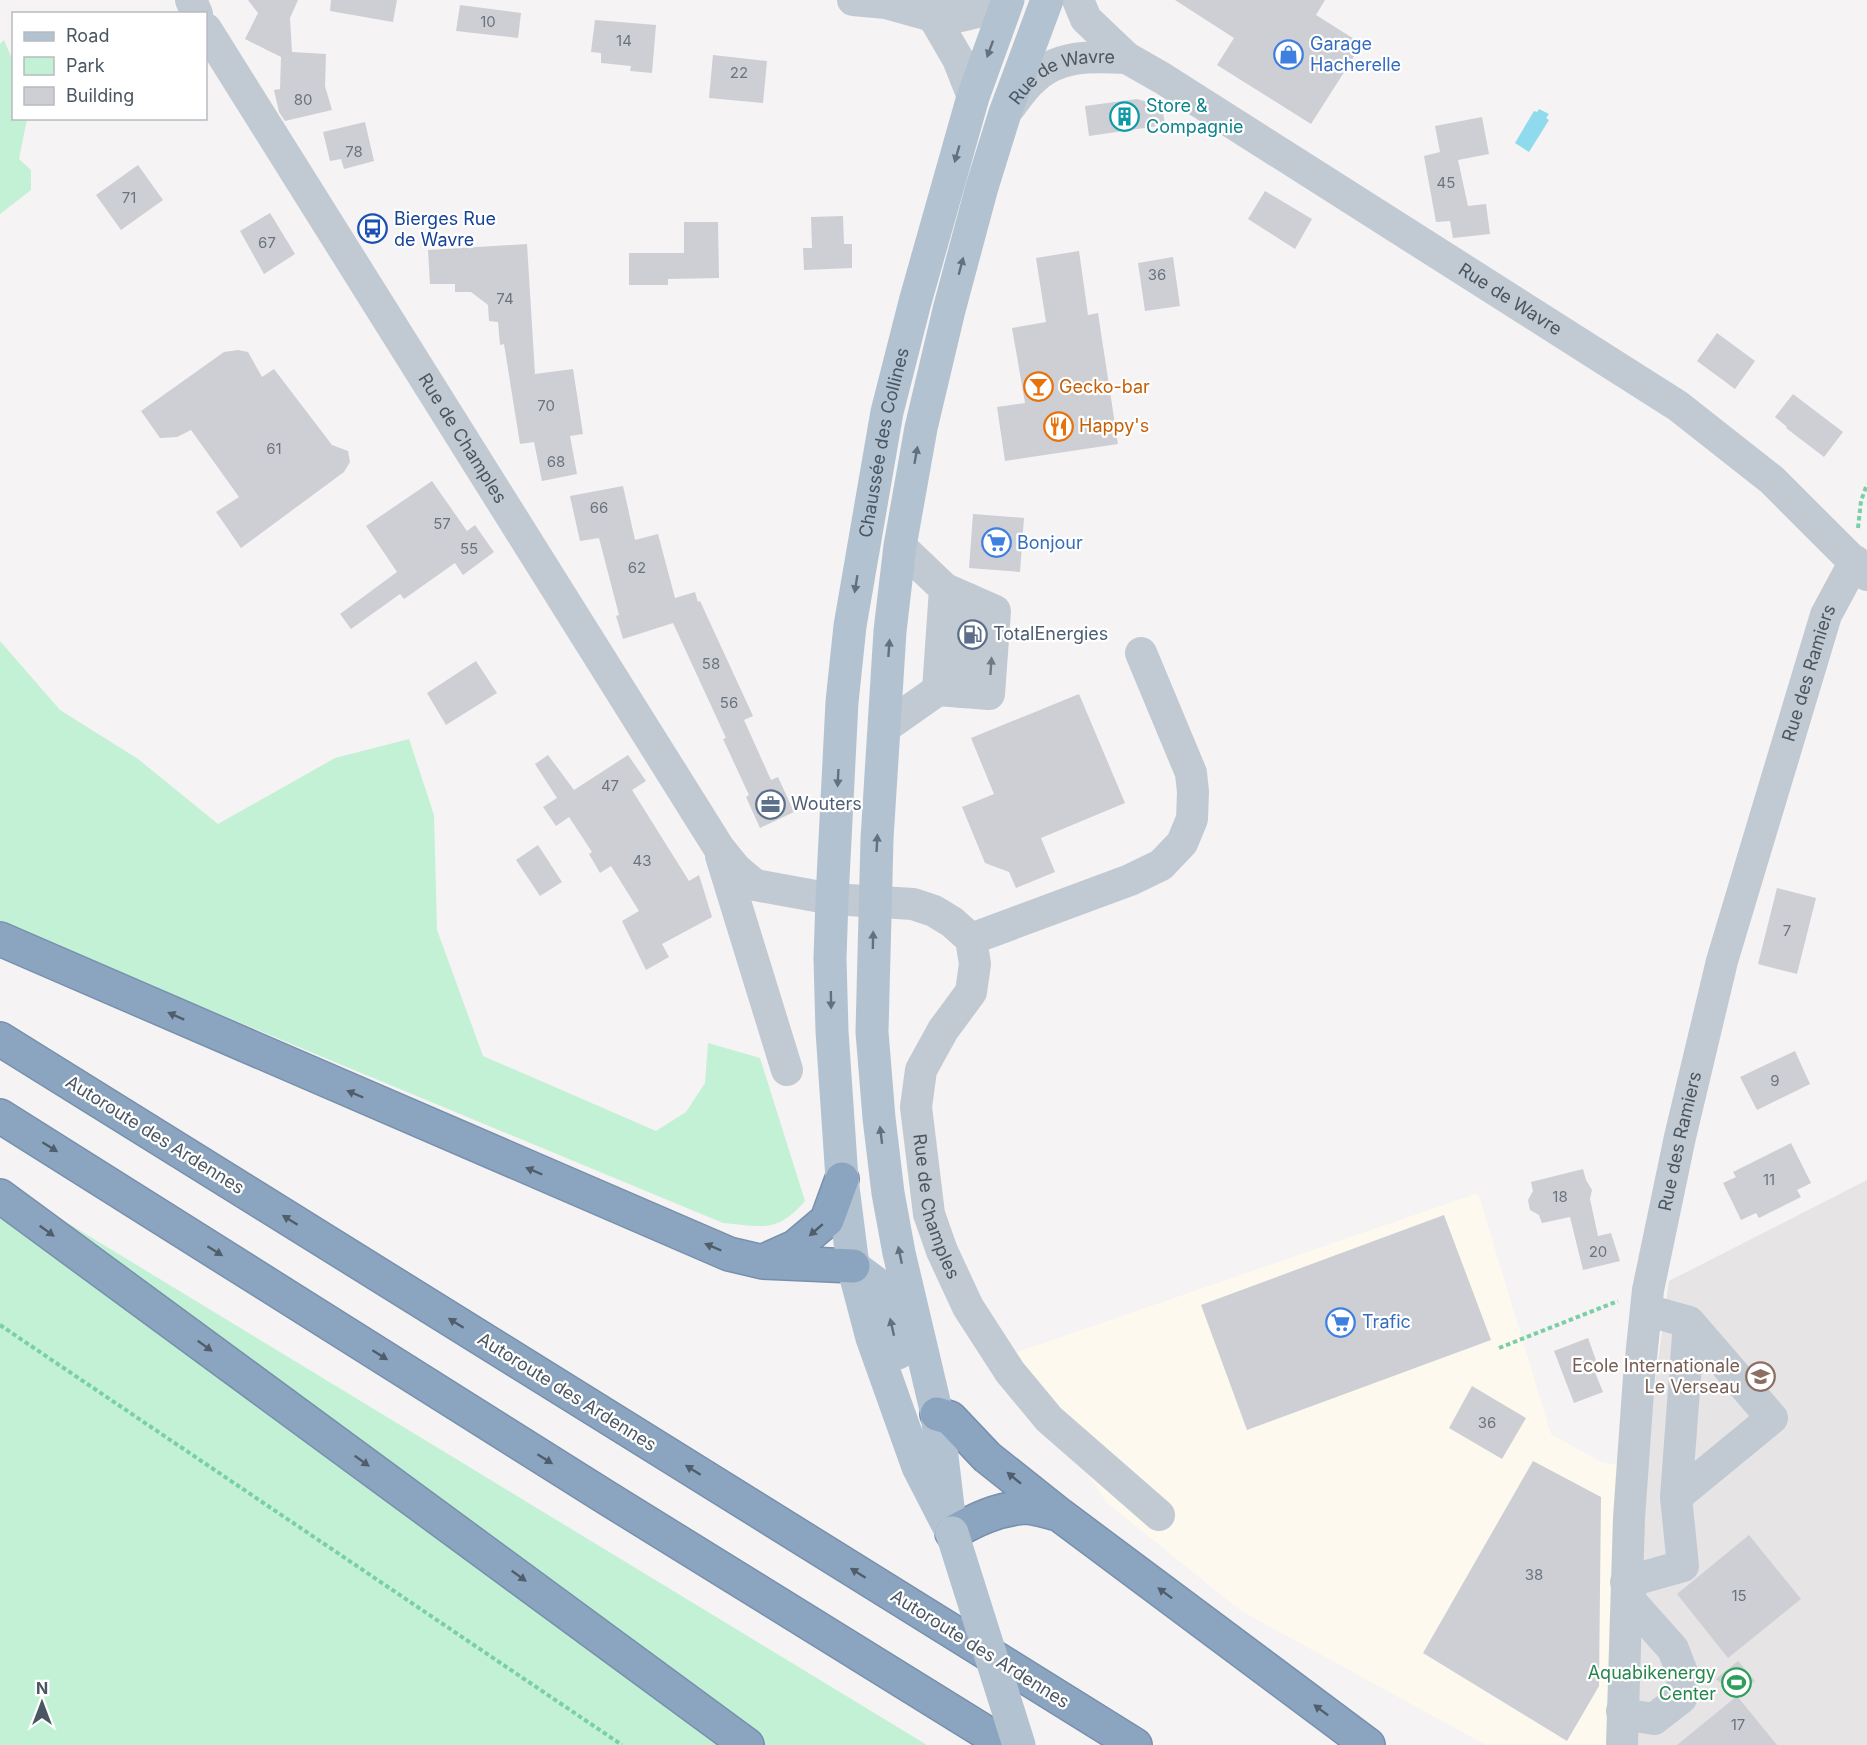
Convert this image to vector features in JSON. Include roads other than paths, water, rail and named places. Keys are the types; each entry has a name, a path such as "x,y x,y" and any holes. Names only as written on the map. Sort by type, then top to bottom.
{"highway":[{"path":"0,939 729,1254 763,1262 853,1266"},
{"name":"Autoroute des Ardennes","path":"0,1039 1135,1745"},
{"path":"0,1116 1006,1745"},
{"path":"763,1262 795,1247 827,1220 842,1179"},
{"path":"0,1196 747,1745"},
{"path":"937,1414 950,1418 987,1457 1060,1515 1368,1745"},
{"path":"952,1533 977,1518 994,1512 1026,1507 1060,1515"}],"main road":[{"name":"Chaussée des Collines","path":"853,1266 842,1179 832,1031 832,899 842,702 850,626 887,412 915,302 973,97 1006,0"},
{"name":"Chaussée des Collines","path":"931,1474 937,1414 899,1253 883,1150 872,1032 874,902 890,631 900,546 921,428 949,310 982,187 1005,113 1043,10"},
{"path":"853,1266 880,1286 886,1297 899,1356 924,1436 931,1474 1019,1745"}],"street":[{"path":"853,0 886,3 933,16 961,16 986,10 1006,0"},
{"name":"Rue de Wavre","path":"1078,0 1086,19 1127,58 1678,406 1772,480 1863,564"},
{"path":"933,16 958,60 973,97"},
{"name":"Rue de Champles","path":"207,32 719,848 736,869 755,885 832,899 874,902"},
{"name":"Rue de Wavre","path":"1005,113 1031,80 1049,67 1071,58 1097,56 1127,58"},
{"path":"884,728 950,691 989,694 995,611 957,594 900,546"},
{"name":"Rue des Ramiers","path":"1622,1745 1626,1582 1638,1389 1647,1300 1680,1137 1722,961 1826,615 1863,564"},
{"path":"950,691 957,594"},
{"path":"874,902 913,904 934,911 952,921 971,939 1130,880 1161,866 1182,843 1192,819 1193,792 1191,773 1141,653"},
{"name":"Rue de Champles","path":"719,848 787,1070"},
{"name":"Rue de Champles","path":"971,939 975,964 971,992 943,1030 921,1070 916,1107 929,1214 942,1251 968,1307 1010,1372 1049,1419 1159,1515"},
{"path":"1647,1300 1689,1322 1772,1418 1676,1497"},
{"path":"1622,1711 1654,1719 1681,1698 1683,1675 1673,1649 1632,1603 1626,1582 1683,1566 1676,1497 1689,1322"}],"water":[{"path":"1539,109 1549,114 1546,118 1549,120 1529,152 1515,143 1534,111 1537,112"}],"place":[{"name":"Garage Hacherelle","path":"1289,54"},
{"name":"Store & Compagnie","path":"1125,116"},
{"name":"Bierges Rue de Wavre","path":"373,229"},
{"name":"Gecko-bar","path":"1038,387"},
{"name":"Happy's","path":"1058,426"},
{"name":"Bonjour","path":"996,543"},
{"name":"TotalEnergies","path":"972,634"},
{"name":"Wouters","path":"770,804"},
{"name":"Trafic","path":"1341,1322"},
{"name":"Ecole Internationale Le Verseau","path":"1761,1376"},
{"name":"Aquabikenergy Center","path":"1737,1683"}]}
